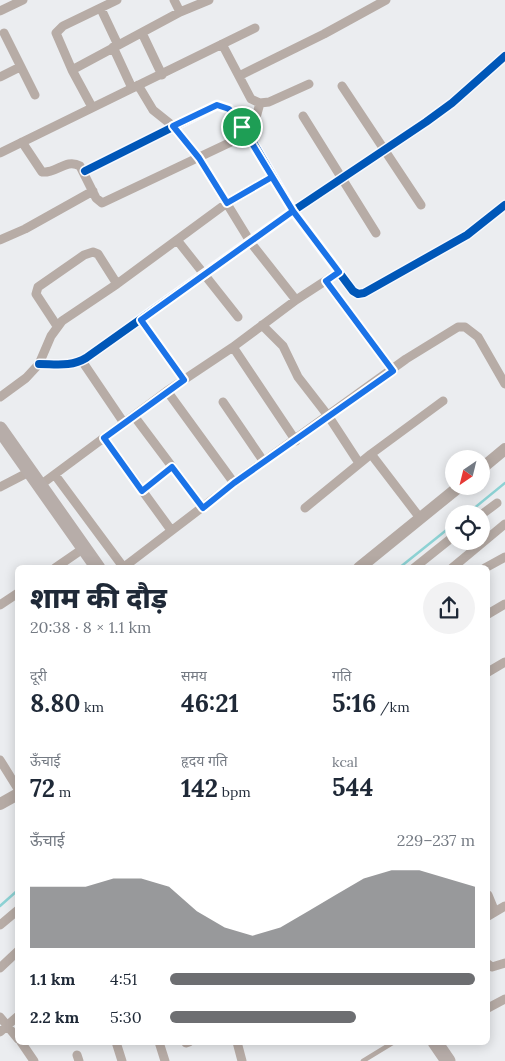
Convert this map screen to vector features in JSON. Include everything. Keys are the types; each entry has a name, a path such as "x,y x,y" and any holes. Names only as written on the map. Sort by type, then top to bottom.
{"main road":[{"path":"0,429 96,565"},
{"path":"490,462 505,450"},
{"path":"363,565 449,495"},
{"path":"0,804 15,796"},
{"path":"427,1045 437,1061"},
{"path":"438,1045 448,1061"}],"street":[{"path":"0,11 23,0"},
{"path":"92,107 72,70 56,33 63,26 117,0"},
{"path":"174,0 180,12"},
{"path":"72,70 180,12 209,0"},
{"path":"239,76 324,34 386,0"},
{"path":"101,9 115,46 135,86 153,110 173,126 199,158 251,243 296,300"},
{"path":"0,153 255,28"},
{"path":"4,33 34,96"},
{"path":"142,33 162,75"},
{"path":"222,44 251,99 260,103 270,102 309,84"},
{"path":"39,364 66,365 82,361 251,243 293,211 452,103 505,56"},
{"path":"0,77 20,67"},
{"path":"342,86 421,205"},
{"path":"22,142 34,163 42,172 47,173 67,163 74,163 80,166 85,171 98,201 105,203 199,158 245,130 256,114 260,103"},
{"path":"85,171 217,105 229,109 245,130 293,211 353,291 358,294 364,293 467,235 505,205"},
{"path":"303,116 376,233"},
{"path":"0,397 26,378 39,364 57,326 227,203 272,177"},
{"path":"0,240 25,229 93,191"},
{"path":"177,240 238,317"},
{"path":"57,326 36,294 38,287 84,255 94,252 98,254 117,284"},
{"path":"39,486 167,391 339,272"},
{"path":"326,281 393,371"},
{"path":"141,320 184,380"},
{"path":"262,325 283,346 298,377 329,417 359,463"},
{"path":"127,565 234,483 296,441 423,348 458,327 465,327 478,337 505,384"},
{"path":"233,347 296,441"},
{"path":"82,361 124,423"},
{"path":"167,391 234,483"},
{"path":"305,508 359,463 443,401"},
{"path":"223,402 264,462"},
{"path":"134,416 203,508"},
{"path":"104,438 171,530"},
{"path":"371,454 420,518"},
{"path":"142,491 172,467"},
{"path":"0,487 29,472"},
{"path":"55,475 122,565"},
{"path":"490,508 497,503"},
{"path":"456,565 505,524"},
{"path":"418,565 445,543"},
{"path":"59,565 84,548"},
{"path":"490,565 505,557"},
{"path":"0,605 15,595"},
{"path":"490,613 505,604"},
{"path":"490,671 505,662"},
{"path":"0,760 15,785"},
{"path":"491,914 505,906"},
{"path":"0,925 15,912"},
{"path":"0,968 15,955"},
{"path":"490,966 492,968 505,964"},
{"path":"490,1007 505,999"},
{"path":"0,1017 15,1034"},
{"path":"0,1032 15,1018"},
{"path":"23,1045 34,1061"},
{"path":"117,1045 122,1061"},
{"path":"160,1045 165,1061"},
{"path":"238,1045 242,1061"}],"lane":[{"path":"363,1061 389,1045"}],"waterway":[{"path":"478,505 505,483"},
{"path":"403,565 445,531"},
{"path":"0,906 15,893"}],"cycle path":[{"path":"39,364 69,364 86,358 293,211 426,122 452,103 505,56"},
{"path":"85,171 217,105 229,109 248,134 293,211 353,291 358,294 364,293 467,235 505,205"}],"route":[{"path":"242,127 229,109 217,105 173,126 199,158 227,203 272,177 293,211 339,272 326,281 393,371 234,483 203,508 172,467 142,491 104,438 184,380 141,320 251,243 293,211 242,127"}]}
